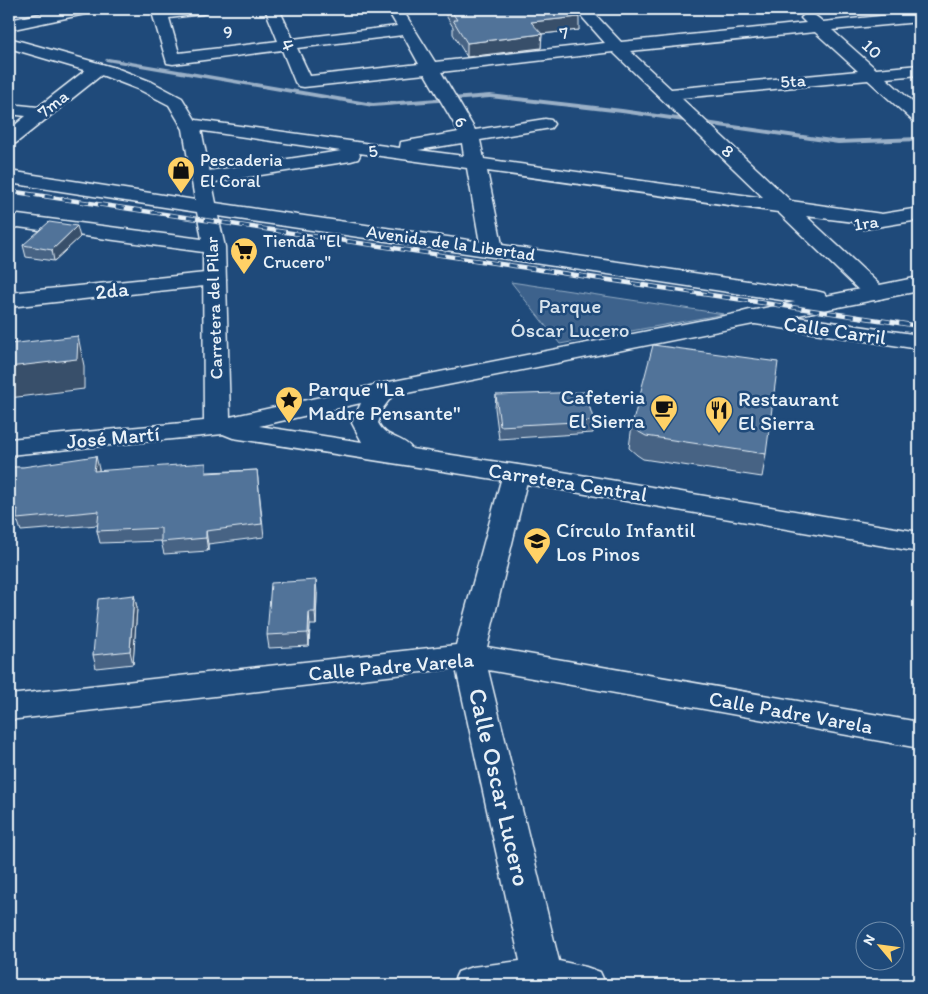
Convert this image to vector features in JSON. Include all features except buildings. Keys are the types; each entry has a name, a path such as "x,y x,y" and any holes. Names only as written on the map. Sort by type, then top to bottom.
{"street":[{"path":"9,25 85,9"},
{"path":"159,12 202,9"},
{"name":"4","path":"272,9 304,82"},
{"name":"6","path":"394,9 470,136 492,249"},
{"name":"8","path":"582,9 617,47 690,114 875,293"},
{"name":"10","path":"799,9 919,117"},
{"name":"9","path":"159,12 173,59 407,30"},
{"name":"7","path":"304,82 617,47 919,17"},
{"name":"Carretera del Pilar","path":"9,43 98,69 146,86 176,102 192,129 214,246 217,428"},
{"name":"7ma","path":"9,139 98,69"},
{"name":"5ta","path":"668,94 919,70"},
{"path":"9,109 42,113"},
{"path":"189,124 881,220"},
{"name":"5","path":"202,178 545,124"},
{"name":"Avenida de la Libertad","path":"9,177 834,301"},
{"name":"1ra","path":"812,232 919,214"},
{"path":"9,223 18,221 214,246"},
{"name":"2da","path":"9,300 215,280"},
{"path":"217,428 384,390 919,284"},
{"name":"Calle Carril","path":"750,318 919,342"},
{"path":"384,390 371,407 365,423 372,436 412,456"},
{"name":"José Martí","path":"9,447 217,428"},
{"name":"Carretera Central","path":"217,428 412,456 919,542"},
{"name":"Calle Oscar Lucero","path":"516,474 469,655 544,981"},
{"name":"Calle Padre Varela","path":"9,708 469,655 919,735"},
{"path":"472,985 544,981 586,985"}],"green space":[{"name":"Parque Óscar Lucero","path":"511,282 724,314 560,344"}],"waterway":[{"path":"108,60 373,105 490,96 622,111 838,142 919,139"}],"railway":[{"path":"9,191 919,326"}],"place":[{"name":"Pescaderia El Coral","path":"181,194"},
{"name":"Tienda \"El Crucero\"","path":"244,275"},
{"name":"Parque \"La Madre Pensante\"","path":"289,424"},
{"name":"Cafeteria El Sierra","path":"664,432"},
{"name":"Restaurant El Sierra","path":"719,434"},
{"name":"Círculo Infantil Los Pinos","path":"537,565"}]}
